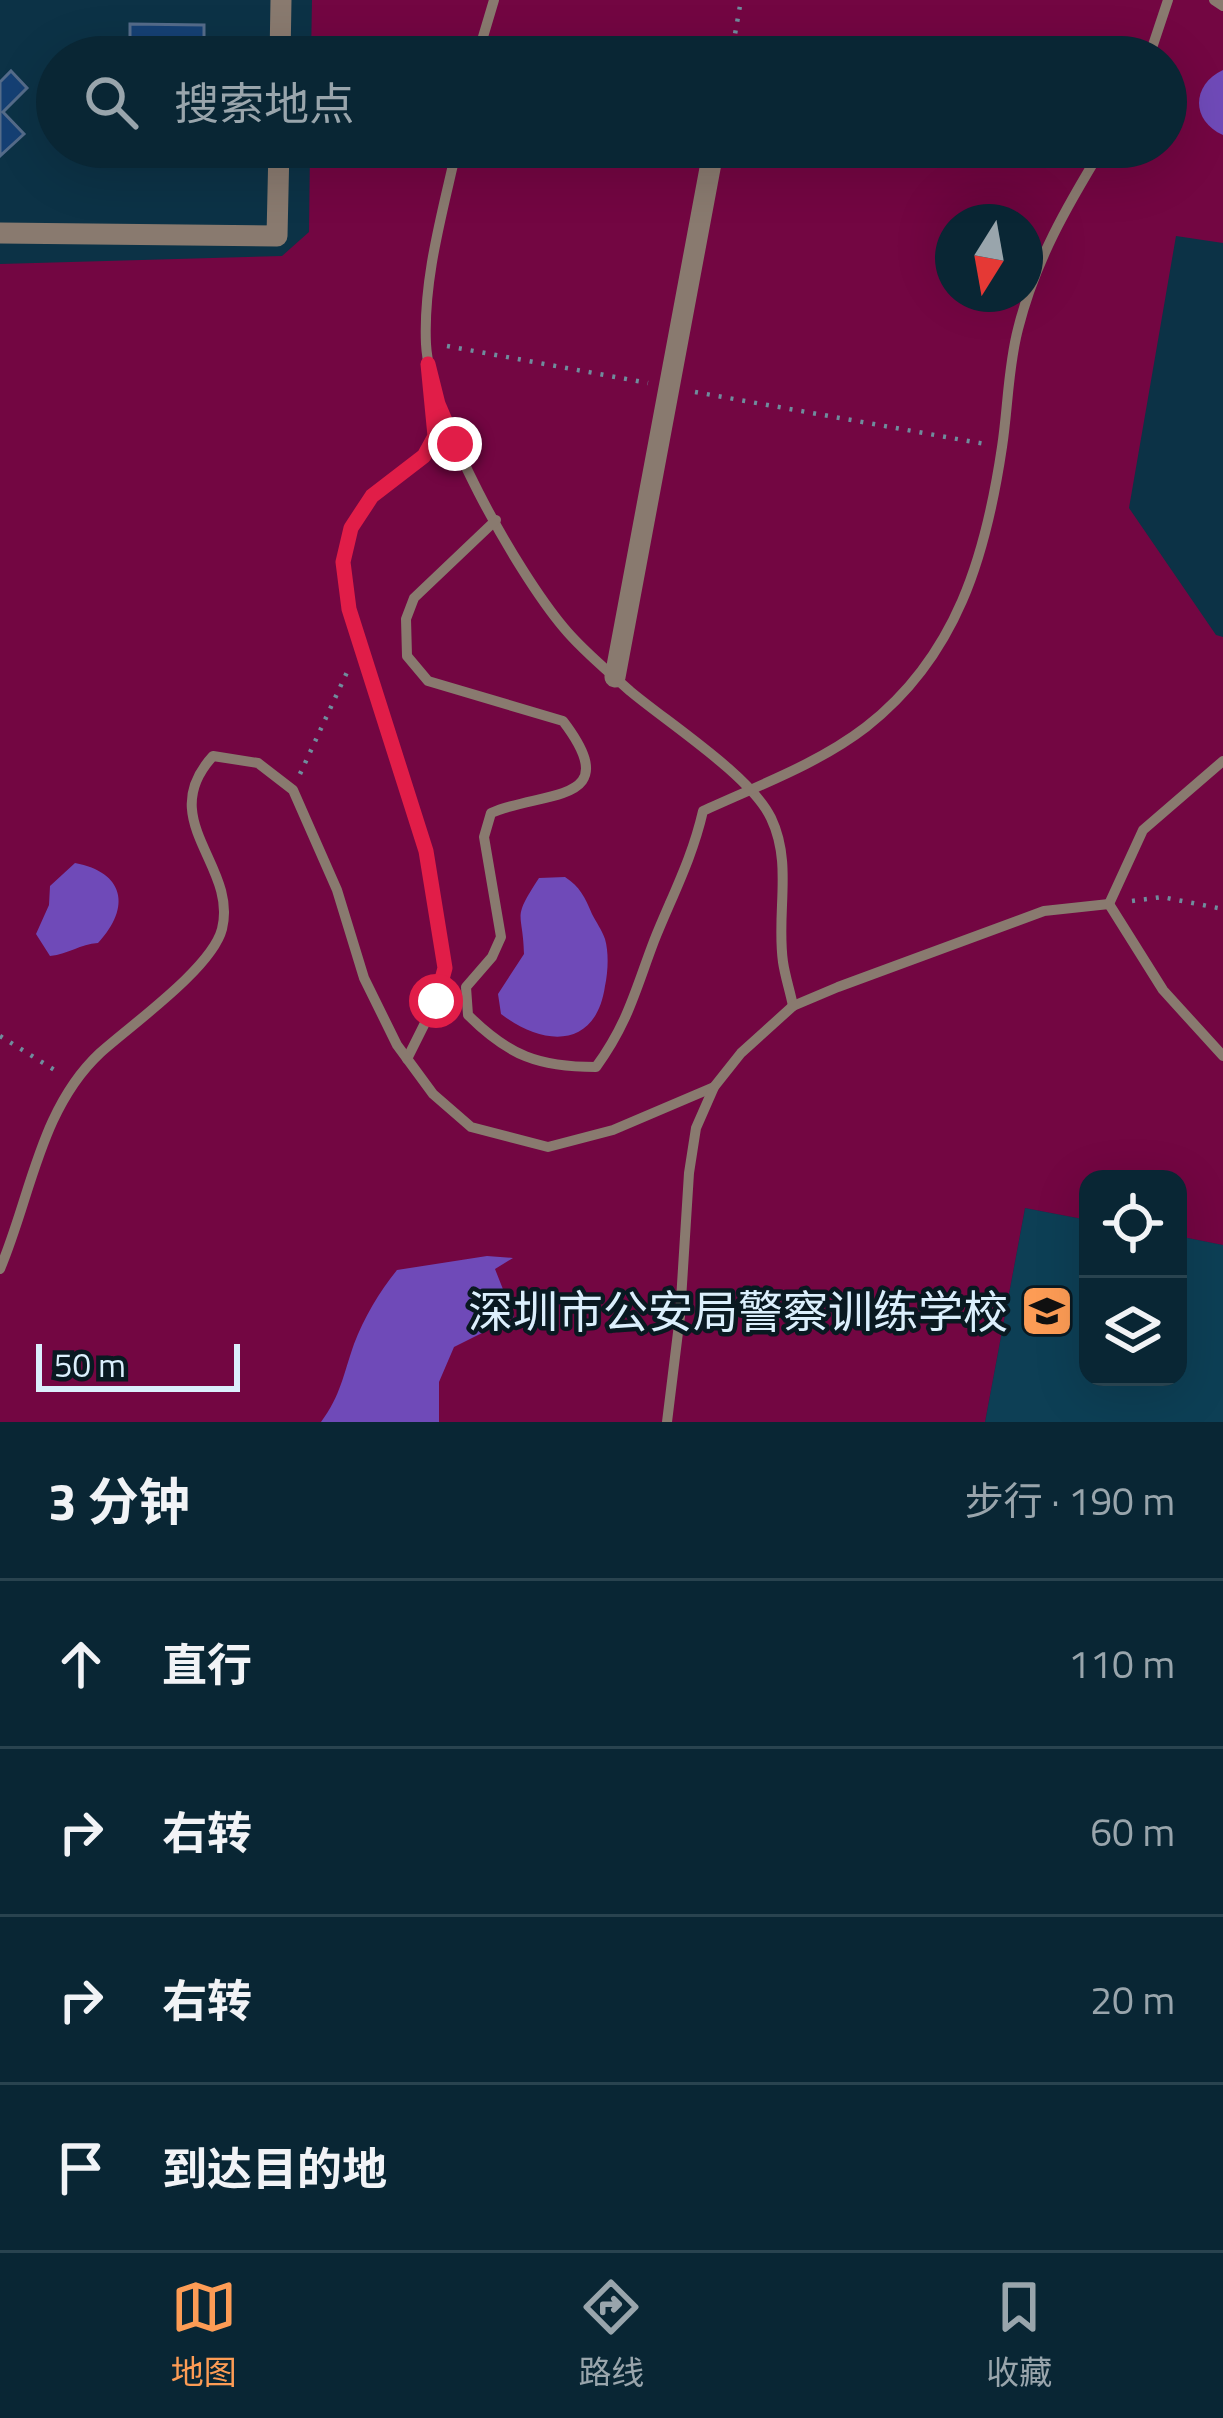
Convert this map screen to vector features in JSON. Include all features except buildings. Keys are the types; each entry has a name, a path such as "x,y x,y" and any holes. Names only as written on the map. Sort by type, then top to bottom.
{"street":[{"path":"280,36 281,0"},
{"path":"0,233 277,236 279,168"},
{"path":"615,677 710,168"}],"lane":[{"path":"483,36 494,0"},
{"path":"1156,36 1168,0"},
{"path":"1214,0 1223,6"},
{"path":"407,1059 436,1001 445,968 426,851 349,609 343,562 351,528 372,496 424,456 435,436 426,343 432,263 452,168"},
{"path":"496,520 413,598 406,619 407,656 428,681 563,721 586,758 583,780 570,794 517,802 491,813 484,837 501,937 492,958 466,987 468,1015 494,1041 553,1067 596,1066 622,1032 692,858 703,811 806,763 866,727 915,679 960,613 983,550 1016,334 1032,278 1090,168"},
{"path":"428,364 438,404 496,520 565,629 615,677 751,789 770,815 783,852 782,961 793,1006"},
{"path":"0,1269 47,1133 74,1083 96,1057 196,970 222,929 221,894 190,813 196,775 213,756 258,763 292,790 337,890 364,979 407,1059 433,1094 471,1127 548,1147 614,1130 713,1087"},
{"path":"1109,904 1143,830 1223,761"},
{"path":"667,1422 696,1128 713,1087 741,1053 793,1006 1043,911 1109,904"},
{"path":"1109,904 1163,990 1223,1056"}],"path":[{"path":"734,36 741,0"},
{"path":"426,343 1002,448"},
{"path":"292,790 360,644"},
{"path":"1109,904 1162,897 1223,909"},
{"path":"0,1036 74,1083"}],"shaded area":[{"path":"312,0 1223,0 1223,243 1176,236 1129,508 1216,635 1223,637 1223,1245 1187,1238 1187,1170 1079,1170 1079,1218 1025,1208 985,1422 0,1422 0,264 282,256 309,232 310,168 1187,168 1187,36 311,36"},
{"path":"1223,70 1223,135 1205,121 1199,103 1205,85"},
{"path":"75,863 104,874 113,883 119,904 116,917 98,943 50,956 36,934 49,905 50,886"},
{"path":"565,877 582,893 604,936 607,975 600,1007 591,1022 566,1036 550,1036 501,1014 498,994 524,954 521,916 530,892 539,878"},
{"name":"深圳市公安局警察训练学校","path":"1025,1208 1079,1218 1079,1386 1187,1386 1187,1238 1223,1245 1223,1422 985,1422"},
{"path":"487,1256 513,1258 495,1269 514,1317 454,1347 439,1382 439,1422 321,1422 337,1394 362,1325 397,1270"}],"place":[{"name":"深圳市公安局警察训练学校","path":"1047,1311"}],"route":[{"path":"436,1001 445,968 426,851 349,609 343,562 351,528 372,496 424,456 435,436 428,364 455,444"}]}
